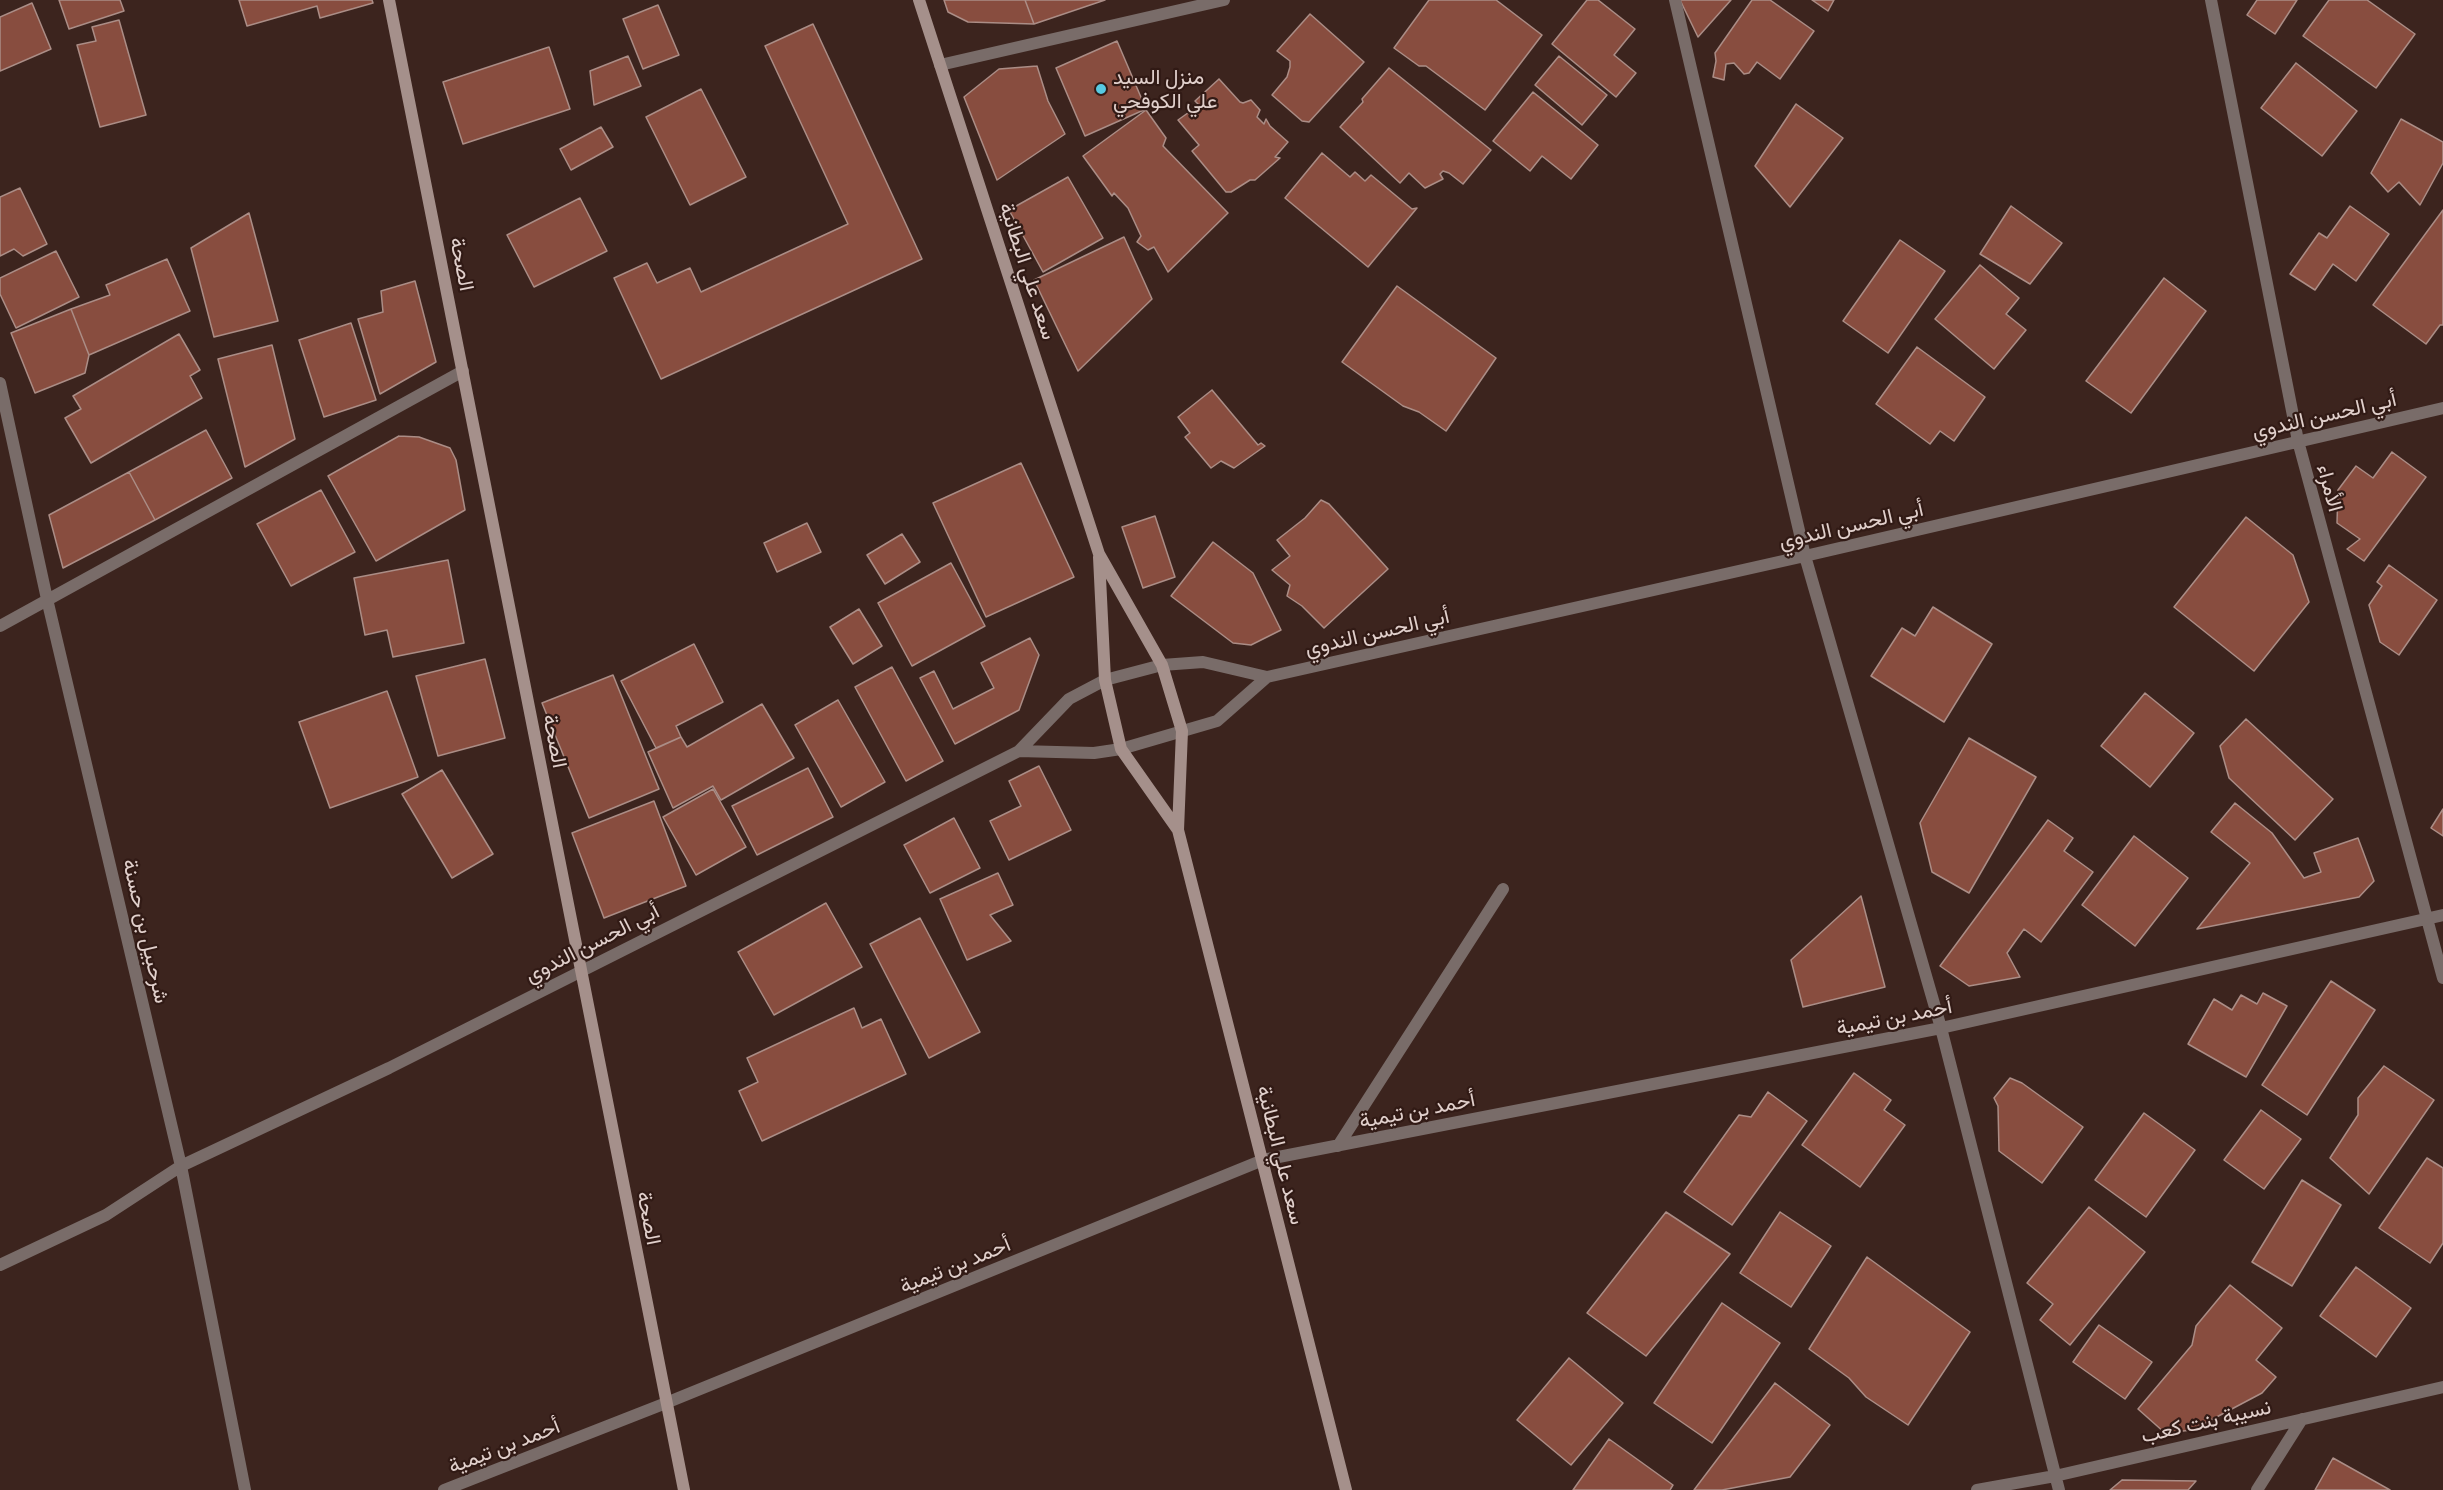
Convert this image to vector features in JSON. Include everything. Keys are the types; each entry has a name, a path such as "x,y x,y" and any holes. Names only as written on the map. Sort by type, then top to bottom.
{"main road":[{"name":"الصحة","path":"389,0 684,1490"},
{"name":"سعد علي البطانية","path":"919,0 1099,554 1162,665 1182,731 1178,830 1346,1490"},
{"name":"سعد علي البطانية","path":"1099,554 1105,680 1120,749 1178,830"}],"street":[{"path":"940,65 1224,0"},
{"path":"1675,0 1805,556 1941,1028 2059,1490"},
{"name":"الأمراء","path":"2211,0 2298,441 2443,978"},
{"path":"0,626 463,370"},
{"name":"شرحبيل بن حسنة","path":"0,384 47,599 181,1166 244,1490"},
{"name":"أبي الحسن الندوي","path":"0,1265 106,1215 181,1166 389,1068 1019,751 1069,699 1105,680 1162,665 1203,662 1267,677 1805,556 2443,408"},
{"name":"أبي الحسن الندوي","path":"1019,751 1094,753 1120,749 1217,721 1267,677"},
{"path":"1338,1146 1503,889"},
{"name":"أحمد بن تيمية","path":"444,1490 666,1403 1263,1160 1941,1028 2443,915"},
{"name":"نسيبة بنت كعب","path":"1977,1490 2055,1476 2443,1387"},
{"path":"2257,1490 2302,1419"}],"building":[{"path":"59,0 120,0 124,11 69,29"},
{"path":"239,0 372,0 373,3 320,18 317,6 247,26"},
{"path":"944,0 1025,0 1034,24 968,22 948,12"},
{"path":"1025,0 1105,0 1034,24"},
{"path":"1429,0 1496,0 1542,35 1485,110 1426,66 1419,66 1394,48"},
{"path":"1587,0 1598,0 1635,29 1614,55 1636,73 1616,97 1552,44"},
{"path":"1680,0 1731,0 1698,37"},
{"path":"1752,0 1770,0 1814,31 1780,79 1757,62 1749,73 1744,74 1734,63 1726,64 1724,80 1713,77 1715,53"},
{"path":"1812,0 1834,0 1828,11"},
{"path":"2257,0 2297,0 2275,34 2247,15"},
{"path":"2329,0 2367,0 2415,34 2376,88 2303,36"},
{"path":"32,3 51,49 0,71 0,17"},
{"path":"658,5 679,55 643,69 623,19"},
{"path":"1310,14 1364,62 1309,122 1302,121 1272,95 1287,77 1290,67 1290,61 1277,51"},
{"path":"119,20 146,115 100,127 77,45 96,41 92,27"},
{"path":"813,24 922,259 661,379 614,278 647,263 657,283 690,268 701,292 848,224 765,46"},
{"name":"منزل السيد علي الكوفحي","path":"1117,41 1146,109 1085,136 1056,68"},
{"path":"549,47 570,109 463,144 443,82"},
{"path":"628,56 641,86 594,105 590,71"},
{"path":"1559,56 1607,95 1582,125 1535,85"},
{"path":"2296,63 2357,111 2322,156 2261,108"},
{"path":"1037,66 1048,101 1065,134 997,180 964,97 999,69"},
{"path":"1389,68 1491,150 1463,184 1443,171 1440,174 1443,179 1425,188 1409,173 1400,183 1340,127"},
{"path":"1219,79 1240,102 1251,100 1260,110 1257,117 1264,124 1266,119 1270,126 1288,142 1275,157 1280,158 1255,180 1250,180 1231,192 1226,192 1192,151 1199,145 1178,120 1199,105 1195,101"},
{"path":"701,89 746,177 690,205 646,117"},
{"path":"1533,92 1598,145 1571,179 1542,156 1530,171 1493,141"},
{"path":"1796,104 1843,138 1790,207 1755,166"},
{"path":"1146,110 1166,138 1163,146 1228,213 1168,272 1154,247 1148,250 1137,242 1141,236 1128,208 1114,193 1112,196 1083,156"},
{"path":"2401,119 2443,142 2443,163 2420,205 2399,182 2388,192 2371,173"},
{"path":"601,127 613,147 571,170 560,149"},
{"path":"1322,153 1350,177 1355,172 1365,181 1371,175 1412,209 1417,208 1368,267 1285,198"},
{"path":"1068,177 1103,238 1043,272 1009,210"},
{"path":"20,188 47,244 23,256 14,249 0,256 0,197"},
{"path":"580,198 607,251 534,287 507,235"},
{"path":"2011,206 2062,243 2030,284 1980,254"},
{"path":"2350,206 2389,234 2356,281 2333,264 2315,290 2290,274 2319,233 2327,238"},
{"path":"2443,210 2443,325 2440,325 2426,344 2373,305"},
{"path":"249,213 278,321 214,337 191,248"},
{"path":"1124,237 1152,299 1078,371 1034,280"},
{"path":"1900,240 1945,271 1888,353 1843,321"},
{"path":"56,251 79,297 16,328 0,294 0,278"},
{"path":"167,259 190,311 89,355 71,309 110,295 106,285"},
{"path":"1980,265 2019,298 2006,314 2026,330 1994,369 1935,319"},
{"path":"2164,278 2206,311 2131,413 2086,381"},
{"path":"415,281 436,362 380,394 358,319 383,312 381,291"},
{"path":"1397,286 1496,358 1446,431 1419,412 1403,406 1342,362"},
{"path":"71,309 89,355 85,373 35,393 11,333"},
{"path":"351,323 376,400 324,417 299,340"},
{"path":"179,334 200,370 190,376 202,398 91,463 65,418 81,409 73,396"},
{"path":"272,345 295,439 245,467 218,359"},
{"path":"1917,347 1985,397 1954,441 1940,431 1930,444 1876,404"},
{"path":"1212,390 1258,445 1261,443 1265,446 1234,468 1221,461 1211,468 1185,437 1190,433 1178,417"},
{"path":"206,430 232,478 155,520 129,472"},
{"path":"399,436 419,437 450,448 456,460 465,510 376,561 328,476"},
{"path":"2392,452 2426,477 2364,561 2347,549 2360,539 2337,523 2338,490 2356,466 2373,478"},
{"path":"1021,463 1074,577 986,617 933,503"},
{"path":"129,472 155,520 63,568 49,515"},
{"path":"321,490 355,552 291,586 257,524"},
{"path":"1321,500 1329,504 1388,569 1324,628 1302,606 1287,596 1290,585 1272,570 1290,556 1277,540 1305,518"},
{"path":"1155,516 1175,577 1143,588 1122,527"},
{"path":"2246,517 2293,555 2309,602 2254,671 2174,607"},
{"path":"807,523 821,552 777,572 764,543"},
{"path":"902,534 920,562 885,584 867,555"},
{"path":"1213,542 1253,573 1281,630 1251,645 1233,643 1171,596"},
{"path":"448,560 464,643 393,657 387,630 365,635 354,578"},
{"path":"951,563 985,626 912,666 878,603"},
{"path":"2389,565 2437,600 2399,655 2380,642 2369,605 2382,586 2377,582"},
{"path":"1933,607 1992,644 1944,722 1871,676 1902,628 1915,636"},
{"path":"859,609 882,646 853,664 830,627"},
{"path":"1030,638 1039,655 1019,710 955,744 920,678 934,671 953,709 994,688 981,663"},
{"path":"694,644 723,702 676,726 681,737 656,748 621,681"},
{"path":"485,659 505,738 438,756 416,676"},
{"path":"892,667 943,761 906,781 855,687"},
{"path":"613,675 659,789 589,818 542,703"},
{"path":"387,691 418,777 330,808 299,722"},
{"path":"2145,693 2194,733 2150,787 2101,746"},
{"path":"838,700 885,782 841,807 795,725"},
{"path":"762,704 794,758 721,800 713,786 673,808 648,752 681,737 687,747"},
{"path":"2246,719 2333,799 2295,840 2229,778 2220,746"},
{"path":"1969,738 2036,777 1969,893 1932,872 1920,823"},
{"path":"1039,766 1071,830 1009,860 990,821 1021,806 1009,781"},
{"path":"808,768 833,817 757,855 732,806"},
{"path":"442,770 493,854 452,878 402,794"},
{"path":"713,789 746,847 696,875 663,817"},
{"path":"654,801 686,886 604,918 572,833"},
{"path":"2235,803 2272,833 2304,878 2321,872 2314,853 2358,838 2374,881 2359,897 2197,929 2250,863 2211,832"},
{"path":"2443,809 2443,836 2431,828"},
{"path":"954,818 980,868 930,893 904,845"},
{"path":"2048,820 2073,838 2064,851 2093,872 2041,942 2024,929 2007,953 2020,977 1969,986 1940,966"},
{"path":"2134,836 2188,878 2135,946 2082,905"},
{"path":"998,873 1013,905 990,915 1011,941 967,960 940,899"},
{"path":"1861,896 1885,987 1803,1007 1791,960"},
{"path":"826,903 862,967 774,1015 738,952"},
{"path":"920,918 980,1032 929,1058 870,944"},
{"path":"2331,981 2375,1010 2307,1115 2262,1085"},
{"path":"2263,993 2287,1006 2246,1077 2188,1044 2214,999 2232,1010 2241,995 2257,1004"},
{"path":"854,1008 862,1028 881,1019 906,1074 762,1141 739,1091 758,1082 747,1058"},
{"path":"2384,1066 2434,1100 2369,1194 2330,1158 2358,1115 2358,1098"},
{"path":"1854,1073 1891,1100 1884,1110 1905,1125 1860,1187 1802,1145"},
{"path":"2010,1078 2022,1083 2083,1127 2042,1183 1999,1151 1998,1106 1994,1098"},
{"path":"1768,1092 1807,1121 1732,1225 1684,1192 1739,1115 1751,1117"},
{"path":"2261,1110 2301,1139 2264,1189 2224,1160"},
{"path":"2144,1113 2195,1150 2146,1217 2095,1180"},
{"path":"2427,1158 2443,1168 2443,1243 2430,1263 2379,1228"},
{"path":"2302,1180 2341,1205 2292,1286 2252,1262"},
{"path":"2089,1207 2145,1252 2070,1345 2040,1320 2053,1304 2027,1283"},
{"path":"1666,1212 1730,1254 1646,1356 1587,1313"},
{"path":"1780,1212 1831,1246 1791,1307 1740,1273"},
{"path":"1867,1257 1970,1332 1908,1425 1866,1397 1849,1378 1809,1349"},
{"path":"2356,1267 2411,1308 2376,1357 2320,1316"},
{"path":"2230,1285 2282,1328 2256,1360 2276,1377 2262,1393 2192,1430 2165,1433 2138,1409 2192,1345 2196,1326"},
{"path":"1722,1303 1780,1343 1712,1443 1654,1403"},
{"path":"2099,1325 2152,1362 2125,1399 2073,1362"},
{"path":"1569,1358 1623,1403 1571,1465 1517,1420"},
{"path":"1775,1383 1830,1425 1790,1477 1722,1490 1694,1490"},
{"path":"1609,1439 1673,1485 1670,1490 1573,1490"},
{"path":"2333,1458 2390,1490 2315,1490"},
{"path":"2122,1480 2196,1481 2188,1490 2110,1490"}],"place":[{"name":"منزل السيد علي الكوفحي","path":"1101,89"}]}
